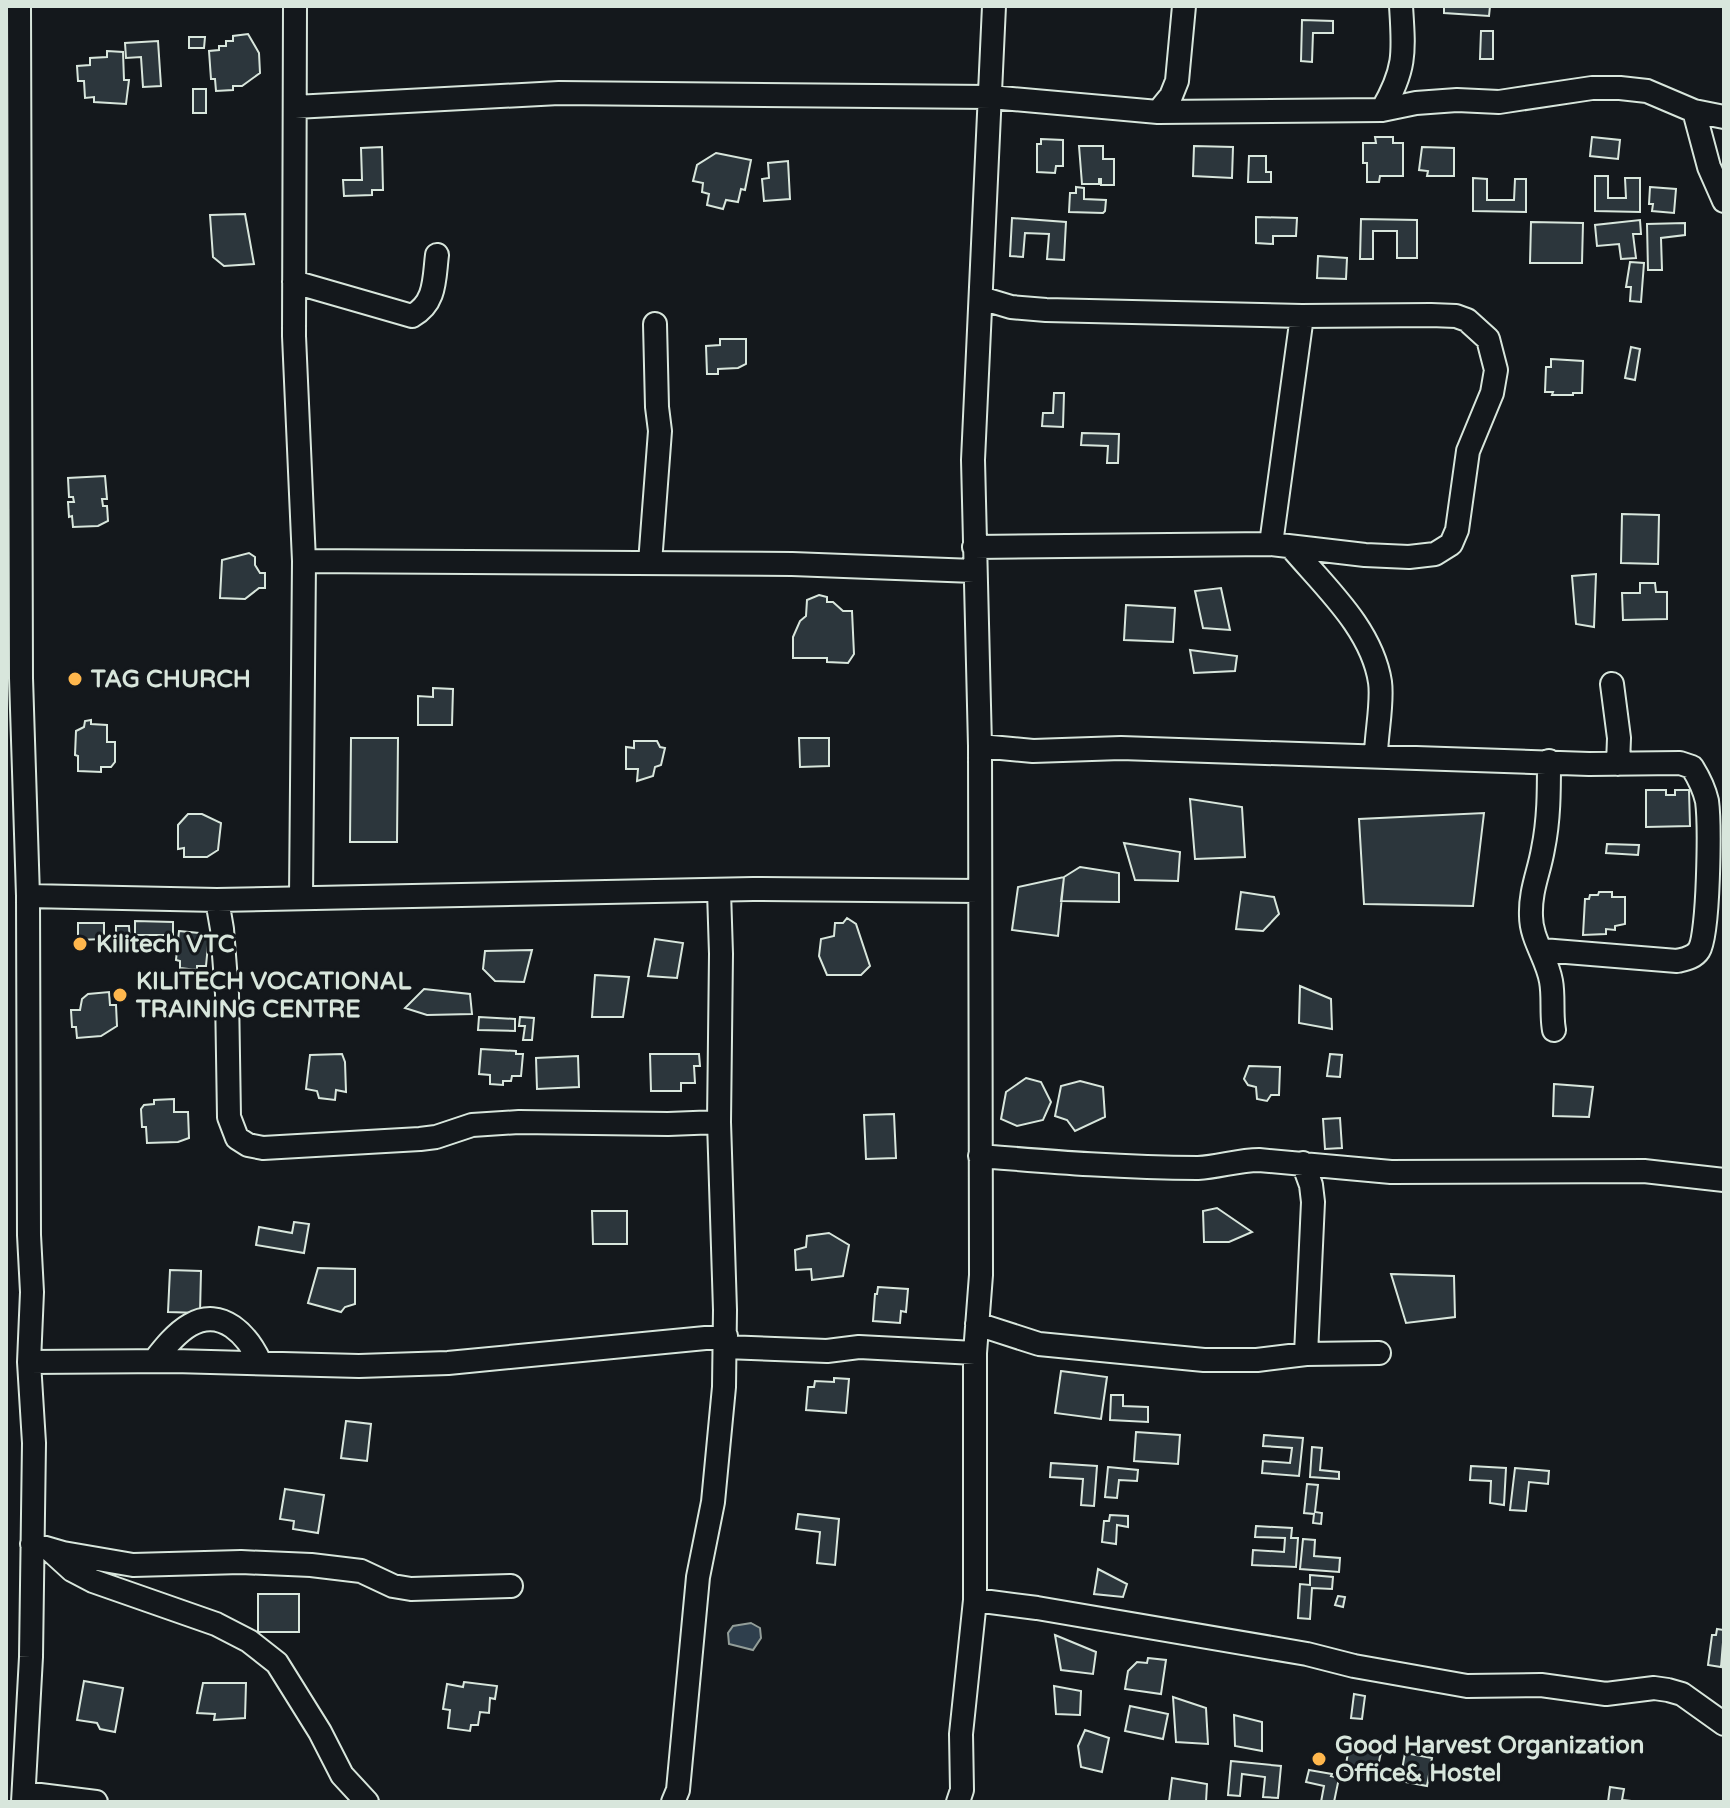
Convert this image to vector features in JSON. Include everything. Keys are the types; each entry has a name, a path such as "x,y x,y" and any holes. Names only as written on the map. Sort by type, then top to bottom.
{"street":[{"path":"19,6 21,678 24,857 28,896 29,1235 32,1292 29,1362 40,1546 24,1798 96,1802"},
{"path":"295,6 294,282 304,561 301,898"},
{"path":"958,1802 962,1790 961,1734 975,1600 975,1353 981,1275 980,746 973,460 994,6"},
{"path":"1158,112 1171,96 1177,81 1184,6"},
{"path":"1382,110 1397,84 1404,55 1401,6"},
{"path":"295,107 559,93 990,97 1158,112 1382,110 1416,103 1457,100 1499,102 1592,88 1620,88 1647,91 1694,111 1724,117"},
{"path":"1694,111 1709,167 1724,201"},
{"path":"294,282 412,316 426,305 433,293 437,255"},
{"path":"974,547 1281,546 1409,557 1435,554 1451,544 1457,530 1468,451 1492,393 1496,370 1488,339 1478,328 1456,316 1046,310 1011,307 981,298"},
{"path":"1302,316 1281,546 1349,615 1376,663 1381,685 1376,756"},
{"path":"650,563 660,431 655,324"},
{"path":"304,561 650,563 974,571"},
{"path":"1612,684 1619,738 1618,764"},
{"path":"980,746 1033,751 1135,748 1618,764 1680,763 1692,767 1702,783 1707,803 1707,867 1701,949 1693,957 1677,961 1542,950"},
{"path":"1549,761 1548,818 1543,852 1531,892 1532,930 1542,950 1551,982 1554,1030"},
{"path":"28,896 217,900 719,891 979,891"},
{"path":"673,1802 678,1790 698,1577 713,1502 725,1342 719,1122 719,891"},
{"path":"217,900 227,994 229,1117 237,1138 248,1145 263,1148 420,1139 472,1125 519,1122 719,1122"},
{"path":"980,1156 1091,1165 1197,1168 1221,1167 1244,1160 1407,1172 1644,1171 1724,1180"},
{"path":"1303,1163 1313,1202 1306,1354"},
{"path":"154,1361 190,1325 209,1320 229,1324 241,1332 260,1362"},
{"path":"977,1324 1039,1344 1204,1360 1379,1353"},
{"path":"29,1362 260,1362 359,1366 448,1363 725,1342 806,1351 859,1347 975,1353"},
{"path":"40,1546 133,1565 241,1562 343,1568 361,1571 393,1586 411,1589 511,1586"},
{"path":"40,1546 93,1581 186,1611 249,1641 277,1663 320,1732 342,1775 367,1802"},
{"path":"975,1600 1307,1654 1354,1666 1467,1686 1541,1685 1606,1694 1654,1688 1668,1690 1682,1694 1724,1724"}],"water":[{"path":"751,1623 760,1628 761,1638 753,1650 729,1644 728,1633 733,1626"}],"building":[{"path":"1444,6 1490,6 1489,16 1444,13"},
{"path":"1302,20 1333,21 1333,33 1313,33 1312,62 1301,61"},
{"path":"1481,31 1493,31 1493,59 1480,59"},
{"path":"248,34 259,53 260,73 242,86 233,86 233,90 216,91 215,79 211,79 209,51 226,46 226,41 233,41 233,36"},
{"path":"189,37 205,37 204,48 189,48"},
{"path":"158,41 161,86 143,87 141,57 126,58 125,43"},
{"path":"107,51 123,52 124,80 129,80 126,104 94,102 94,97 85,98 84,81 78,81 77,66 90,65 90,58 107,57"},
{"path":"193,89 206,89 206,113 193,113"},
{"path":"1375,137 1393,137 1393,143 1403,143 1403,176 1380,176 1379,182 1367,182 1363,143 1376,143"},
{"path":"1592,137 1620,140 1618,159 1590,156"},
{"path":"1041,139 1063,140 1063,166 1056,166 1055,173 1037,172 1037,144 1041,144"},
{"path":"1079,146 1103,146 1103,159 1114,159 1114,185 1101,185 1101,179 1099,184 1082,184"},
{"path":"1194,146 1233,147 1232,178 1193,176"},
{"path":"382,147 383,190 372,190 372,195 344,196 343,180 362,180 361,148"},
{"path":"1422,147 1454,148 1454,176 1427,176 1428,171 1419,170"},
{"path":"716,153 751,160 745,190 741,189 738,202 726,200 723,209 707,205 709,194 702,192 703,183 693,181 697,165"},
{"path":"1249,156 1266,156 1266,172 1271,172 1271,182 1248,182"},
{"path":"788,161 790,199 764,201 762,179 769,178 768,163"},
{"path":"1595,176 1608,176 1608,198 1626,198 1625,178 1640,178 1640,212 1595,211"},
{"path":"1473,178 1487,179 1487,200 1514,200 1515,179 1526,179 1526,212 1473,211"},
{"path":"1076,187 1084,188 1084,199 1106,200 1105,211 1069,212 1070,193 1076,193"},
{"path":"1650,187 1676,189 1674,213 1652,211 1653,204 1649,204"},
{"path":"245,214 254,264 224,266 213,257 210,215"},
{"path":"1256,217 1297,218 1296,236 1273,236 1273,244 1256,243"},
{"path":"1012,218 1066,222 1064,260 1047,259 1049,234 1025,233 1023,257 1010,256"},
{"path":"1361,219 1417,220 1417,258 1397,258 1397,231 1373,231 1373,259 1360,259"},
{"path":"1640,220 1641,234 1633,234 1636,258 1621,259 1619,244 1597,246 1595,225"},
{"path":"1531,222 1583,223 1582,263 1530,263"},
{"path":"1685,223 1685,235 1661,238 1662,270 1648,270 1647,224"},
{"path":"1318,256 1347,258 1346,279 1317,278"},
{"path":"1630,262 1644,263 1641,302 1630,301 1631,287 1626,287"},
{"path":"720,339 746,339 746,364 738,368 718,369 718,374 707,374 706,346 720,345"},
{"path":"1631,347 1640,349 1635,380 1625,378"},
{"path":"1551,359 1583,361 1582,393 1552,395 1553,392 1545,392 1546,367 1551,367"},
{"path":"1054,393 1064,393 1063,427 1042,426 1043,413 1053,413"},
{"path":"1082,433 1119,434 1118,463 1107,463 1108,446 1081,445"},
{"path":"105,476 107,499 102,499 103,506 107,506 108,521 98,526 73,527 68,502 74,502 73,497 69,497 68,478"},
{"path":"1622,514 1659,515 1658,564 1621,563"},
{"path":"249,553 255,557 260,573 265,573 265,588 259,588 245,599 220,598 222,560"},
{"path":"1596,574 1594,627 1576,624 1572,576"},
{"path":"1640,583 1655,583 1656,592 1667,592 1667,619 1623,620 1622,593 1640,593"},
{"path":"1221,588 1230,630 1203,628 1195,591"},
{"path":"819,595 827,597 827,602 833,602 843,611 852,611 854,654 848,663 827,662 827,658 793,658 793,637 800,621 806,616 807,600"},
{"path":"1126,605 1175,608 1173,642 1124,640"},
{"path":"1190,650 1237,656 1235,671 1194,673"},
{"path":"433,688 453,689 452,725 418,725 418,696 433,697"},
{"path":"91,720 91,724 107,725 107,742 115,742 115,762 111,767 101,767 101,772 78,771 76,731 84,727 85,721"},
{"path":"351,738 398,738 397,842 350,842"},
{"path":"799,738 829,738 829,766 800,767"},
{"path":"634,741 657,741 660,747 665,748 661,765 655,767 653,776 637,781 638,769 626,769 626,747 634,748"},
{"path":"1646,790 1666,790 1666,795 1675,795 1675,790 1689,790 1690,826 1646,827"},
{"path":"1190,799 1242,807 1245,857 1195,859"},
{"path":"1484,813 1473,906 1364,904 1359,819"},
{"path":"188,814 202,814 221,823 218,850 207,857 184,857 184,848 178,849 178,825"},
{"path":"1124,843 1180,852 1178,881 1135,880"},
{"path":"1607,844 1639,845 1638,855 1606,853"},
{"path":"1080,867 1119,873 1119,902 1061,901 1064,877"},
{"path":"1064,877 1058,936 1012,930 1018,887"},
{"path":"1241,892 1274,897 1279,914 1263,931 1236,929"},
{"path":"1599,892 1612,892 1612,897 1625,897 1625,924 1615,926 1615,930 1606,929 1606,934 1583,935 1585,899"},
{"path":"847,918 856,924 870,966 861,975 827,975 819,956 821,939 834,936 835,923 843,923"},
{"path":"135,921 173,922 173,935 135,935"},
{"path":"78,923 104,923 104,939 78,940"},
{"path":"116,926 129,926 130,945 116,945"},
{"path":"179,931 209,934 206,966 197,966 197,970 180,968 180,961 176,960"},
{"path":"655,939 683,943 677,978 648,976"},
{"path":"532,950 524,982 495,981 483,969 485,951"},
{"path":"595,975 629,977 623,1017 592,1017"},
{"path":"1300,986 1331,999 1332,1029 1299,1023"},
{"path":"424,989 470,994 472,1014 427,1015 405,1008"},
{"path":"109,992 110,1005 116,1005 117,1026 101,1036 77,1038 76,1027 72,1027 71,1010 80,1010 82,999 88,994"},
{"path":"479,1017 515,1019 515,1031 478,1030"},
{"path":"520,1017 534,1018 532,1040 523,1040 525,1026 519,1026"},
{"path":"481,1049 523,1054 521,1076 512,1076 511,1081 503,1081 503,1085 490,1084 490,1075 479,1074"},
{"path":"342,1054 346,1092 336,1090 335,1100 319,1098 317,1091 306,1089 310,1055"},
{"path":"650,1054 699,1054 700,1066 694,1066 695,1083 681,1083 681,1091 651,1091"},
{"path":"1330,1054 1342,1055 1340,1077 1327,1076"},
{"path":"578,1056 579,1087 537,1089 536,1058"},
{"path":"1249,1066 1280,1067 1279,1095 1271,1095 1267,1101 1257,1099 1256,1087 1248,1085 1244,1079"},
{"path":"1026,1078 1041,1082 1051,1102 1043,1120 1017,1126 1001,1119 1006,1092"},
{"path":"1080,1081 1103,1087 1105,1117 1075,1131 1067,1120 1055,1116 1061,1086"},
{"path":"1554,1084 1593,1087 1589,1117 1553,1116"},
{"path":"174,1099 174,1112 188,1112 189,1138 178,1142 147,1143 141,1109 144,1105 154,1104 154,1100"},
{"path":"894,1114 896,1158 866,1159 864,1115"},
{"path":"1340,1118 1342,1148 1325,1149 1323,1119"},
{"path":"1217,1208 1252,1232 1229,1242 1204,1242 1203,1211"},
{"path":"592,1211 627,1211 627,1244 593,1244"},
{"path":"294,1222 309,1224 304,1253 256,1245 259,1227 292,1233"},
{"path":"829,1233 849,1245 843,1276 812,1280 811,1269 796,1270 795,1250 806,1247 807,1236"},
{"path":"318,1268 355,1269 355,1304 341,1312 308,1303"},
{"path":"170,1270 201,1271 200,1313 168,1312"},
{"path":"1391,1274 1454,1276 1455,1317 1406,1323"},
{"path":"878,1287 908,1289 906,1312 901,1311 900,1323 873,1321"},
{"path":"1061,1371 1107,1377 1101,1419 1055,1413"},
{"path":"834,1378 849,1379 846,1413 806,1410 808,1387 814,1387 815,1381 834,1382"},
{"path":"1111,1395 1123,1395 1123,1406 1148,1407 1148,1422 1110,1420"},
{"path":"346,1421 371,1424 367,1461 341,1458"},
{"path":"1136,1432 1180,1435 1178,1464 1134,1461"},
{"path":"1264,1435 1303,1438 1299,1476 1262,1473 1263,1461 1290,1463 1292,1448 1263,1446"},
{"path":"1312,1447 1322,1448 1320,1470 1339,1472 1339,1479 1310,1477"},
{"path":"1051,1463 1097,1466 1094,1506 1081,1505 1083,1479 1050,1477"},
{"path":"1471,1466 1506,1468 1504,1505 1490,1503 1491,1481 1470,1480"},
{"path":"1108,1467 1138,1470 1137,1481 1119,1480 1117,1498 1105,1497"},
{"path":"1515,1468 1549,1471 1548,1484 1529,1482 1526,1511 1510,1510"},
{"path":"1307,1484 1318,1485 1315,1512 1322,1513 1321,1524 1313,1523 1314,1514 1304,1513"},
{"path":"285,1489 324,1495 318,1533 293,1529 294,1521 280,1519"},
{"path":"798,1514 839,1519 835,1565 817,1563 820,1532 796,1529"},
{"path":"1110,1515 1128,1516 1128,1527 1117,1525 1116,1544 1102,1542 1104,1521 1109,1521"},
{"path":"1256,1526 1292,1528 1291,1538 1298,1538 1296,1567 1252,1565 1253,1550 1284,1552 1285,1538 1255,1537"},
{"path":"1303,1539 1315,1540 1314,1556 1340,1558 1339,1572 1300,1569"},
{"path":"1098,1569 1127,1584 1123,1597 1094,1594"},
{"path":"1310,1575 1333,1577 1332,1589 1312,1588 1310,1619 1298,1618 1300,1584 1310,1585"},
{"path":"258,1594 299,1594 299,1632 258,1632"},
{"path":"1338,1596 1345,1597 1343,1607 1335,1605"},
{"path":"1717,1629 1724,1630 1721,1667 1708,1665 1712,1635 1716,1635"},
{"path":"1055,1635 1096,1652 1093,1674 1061,1670"},
{"path":"1148,1658 1166,1660 1161,1694 1125,1689 1128,1671 1137,1662 1147,1663"},
{"path":"84,1681 123,1688 115,1732 100,1729 97,1723 77,1720"},
{"path":"464,1682 497,1686 495,1699 490,1698 489,1713 480,1712 478,1725 471,1725 470,1731 448,1728 450,1710 443,1709 447,1684 463,1687"},
{"path":"203,1683 246,1683 245,1718 214,1720 215,1714 197,1713"},
{"path":"1054,1686 1081,1691 1080,1715 1056,1714"},
{"path":"1354,1694 1365,1696 1362,1719 1351,1718"},
{"path":"1173,1697 1206,1708 1208,1744 1176,1742"},
{"path":"1130,1706 1168,1714 1163,1739 1125,1731"},
{"path":"1234,1715 1262,1722 1262,1751 1235,1746"},
{"path":"1085,1730 1109,1738 1102,1772 1081,1767 1078,1746"},
{"path":"1349,1747 1381,1752 1376,1776 1345,1770"},
{"path":"1405,1753 1432,1758 1427,1786 1400,1781"},
{"path":"1231,1761 1281,1766 1278,1798 1263,1797 1265,1777 1242,1774 1240,1796 1228,1795"},
{"path":"1309,1770 1339,1778 1334,1802 1321,1802 1324,1786 1306,1782"},
{"path":"1172,1778 1207,1784 1206,1802 1169,1802"},
{"path":"1610,1787 1624,1789 1622,1800 1641,1802 1608,1802"}],"place":[{"name":"TAG CHURCH","path":"75,679"},
{"name":"Kilitech VTC","path":"80,944"},
{"name":"KILITECH VOCATIONAL TRAINING CENTRE","path":"120,995"},
{"name":"Good Harvest Organization Office& Hostel","path":"1319,1759"}]}
